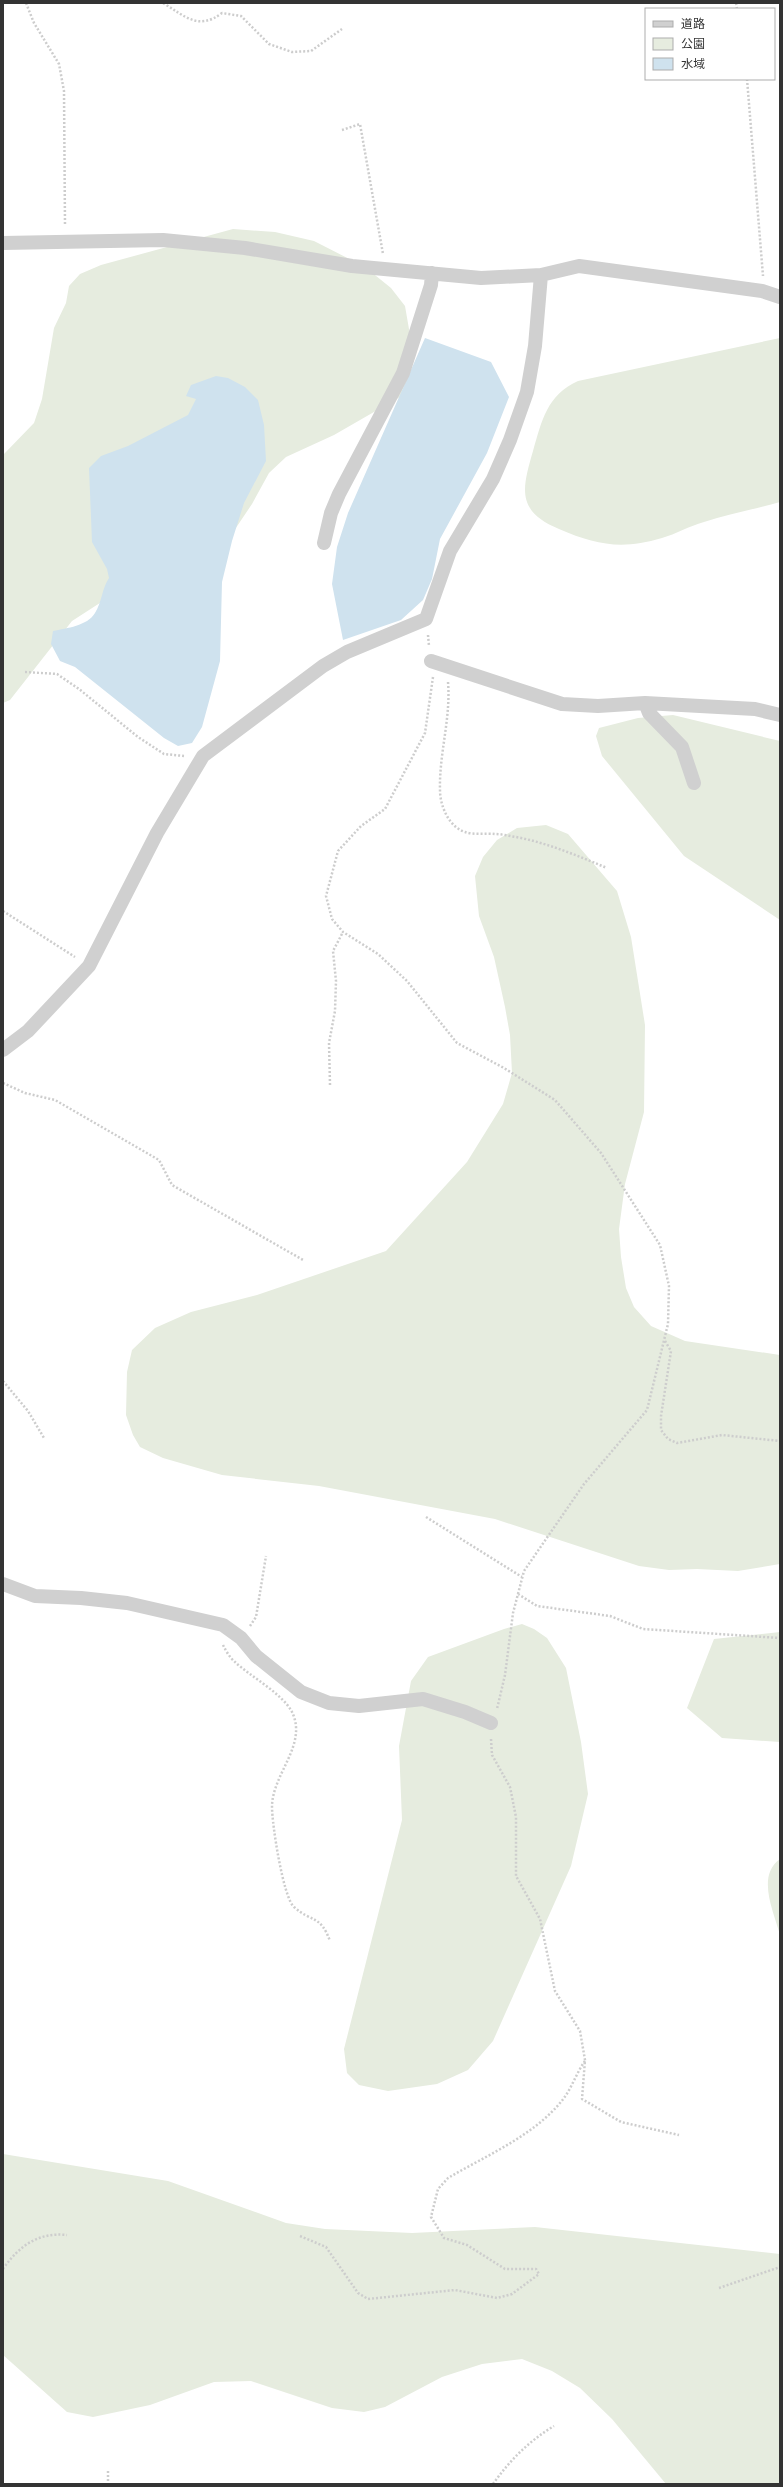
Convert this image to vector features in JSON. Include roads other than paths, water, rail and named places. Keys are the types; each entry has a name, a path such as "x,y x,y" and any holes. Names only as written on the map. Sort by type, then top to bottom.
{"street":[{"path":"3,242 66,240 163,240 245,248 352,266 481,278 541,275 579,266 762,291 780,297"},
{"path":"324,543 331,513 339,494 403,373 431,285 432,273"},
{"path":"3,1050 28,1031 89,966 157,833 202,756 323,666 347,652 403,630 426,619 450,551 493,479 510,440 527,392 535,346 541,275"},
{"path":"431,661 448,665 562,704 598,706 645,703 755,709 780,715"},
{"path":"645,703 649,713 682,747 694,783"},
{"path":"3,1584 35,1596 81,1598 127,1603 191,1616 223,1625 241,1638 256,1656 301,1692 328,1703 359,1706 423,1699 465,1712 491,1723"}],"water":[{"path":"425,338 491,362 509,397 487,453 440,539 432,579 423,600 401,620 343,640 332,584 337,547 348,513"},
{"path":"216,376 228,378 245,387 258,400 264,425 266,461 244,503 232,541 222,582 220,661 202,727 192,743 178,746 164,738 75,667 60,661 51,644 53,631 82,624 95,613 109,578 107,569 92,542 89,468 101,456 128,446 188,415 196,399 186,396 191,385"}]}
